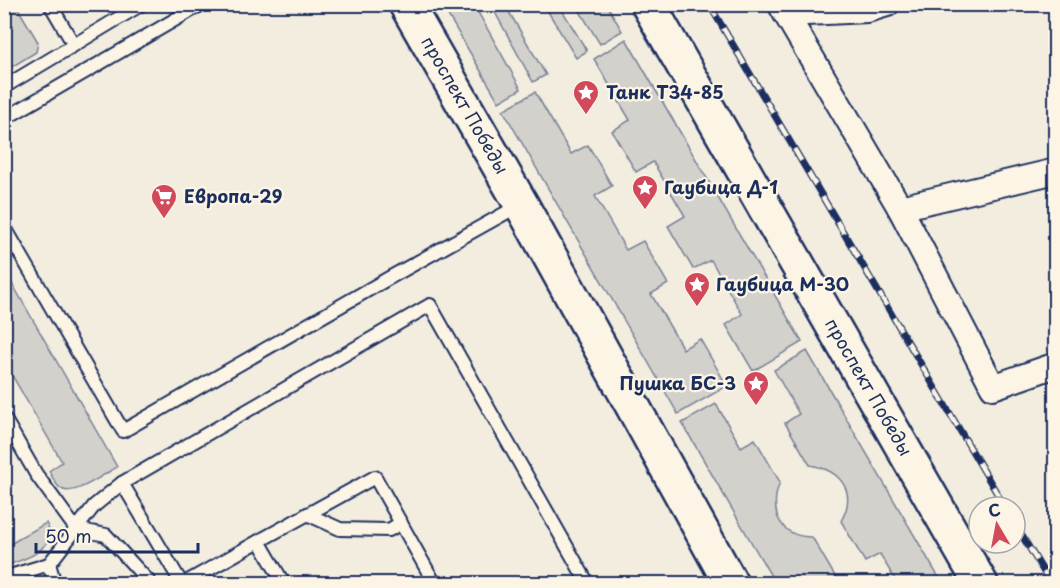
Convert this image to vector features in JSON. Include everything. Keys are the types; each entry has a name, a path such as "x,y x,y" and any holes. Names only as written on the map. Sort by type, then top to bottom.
{"main road":[{"name":"проспект Победы","path":"648,4 981,584"},
{"name":"проспект Победы","path":"411,10 731,584"}],"street":[{"path":"783,9 867,10 887,4"},
{"path":"783,9 900,208 993,387 1056,365"},
{"path":"900,208 1056,171"}],"lane":[{"path":"50,4 74,45"},
{"path":"4,87 142,4"},
{"path":"4,119 202,4"},
{"path":"4,226 123,431 521,204"},
{"path":"4,578 49,564 94,506 122,483 430,305 588,584"},
{"path":"4,418 36,474 76,529 106,535 151,584"},
{"path":"122,483 182,584 375,477 435,584"},
{"path":"307,514 340,529 389,530 401,523"},
{"path":"259,541 284,584"},
{"path":"49,564 55,584"}],"shaded area":[{"path":"4,5 16,5 38,42 36,52 5,71"},
{"path":"442,5 474,5 521,89 499,102"},
{"path":"491,5 505,5 546,75 533,82"},
{"path":"544,5 559,5 587,51 576,58"},
{"path":"576,5 607,5 622,31 600,44"},
{"path":"626,39 802,342 753,371 726,325 742,314 711,260 693,269 668,226 685,216 653,162 636,172 612,131 630,120 594,59"},
{"path":"535,92 571,154 588,145 612,186 595,196 626,250 643,241 668,284 651,294 683,349 700,339 727,386 678,414 503,110"},
{"path":"5,271 117,467 80,488 65,491 55,482 49,471 62,462 5,363"},
{"path":"807,351 942,583 897,583 880,554 865,562 841,521 848,500 847,491 837,477 830,472 810,465 785,423 799,414 774,370"},
{"path":"716,404 741,447 755,439 780,482 776,502 779,520 791,532 800,536 812,537 836,578 827,583 775,583 682,423"},
{"path":"46,523 51,534 43,547 26,558 5,566 5,547"}],"railway":[{"path":"709,4 998,495"},
{"path":"1027,544 1051,584"}],"place":[{"name":"Танк Т34-85","path":"586,116"},
{"name":"Гаубица Д-1","path":"645,211"},
{"name":"Европа-29","path":"164,220"},
{"name":"Гаубица М-30","path":"697,308"},
{"name":"Пушка БС-3","path":"756,407"}]}
